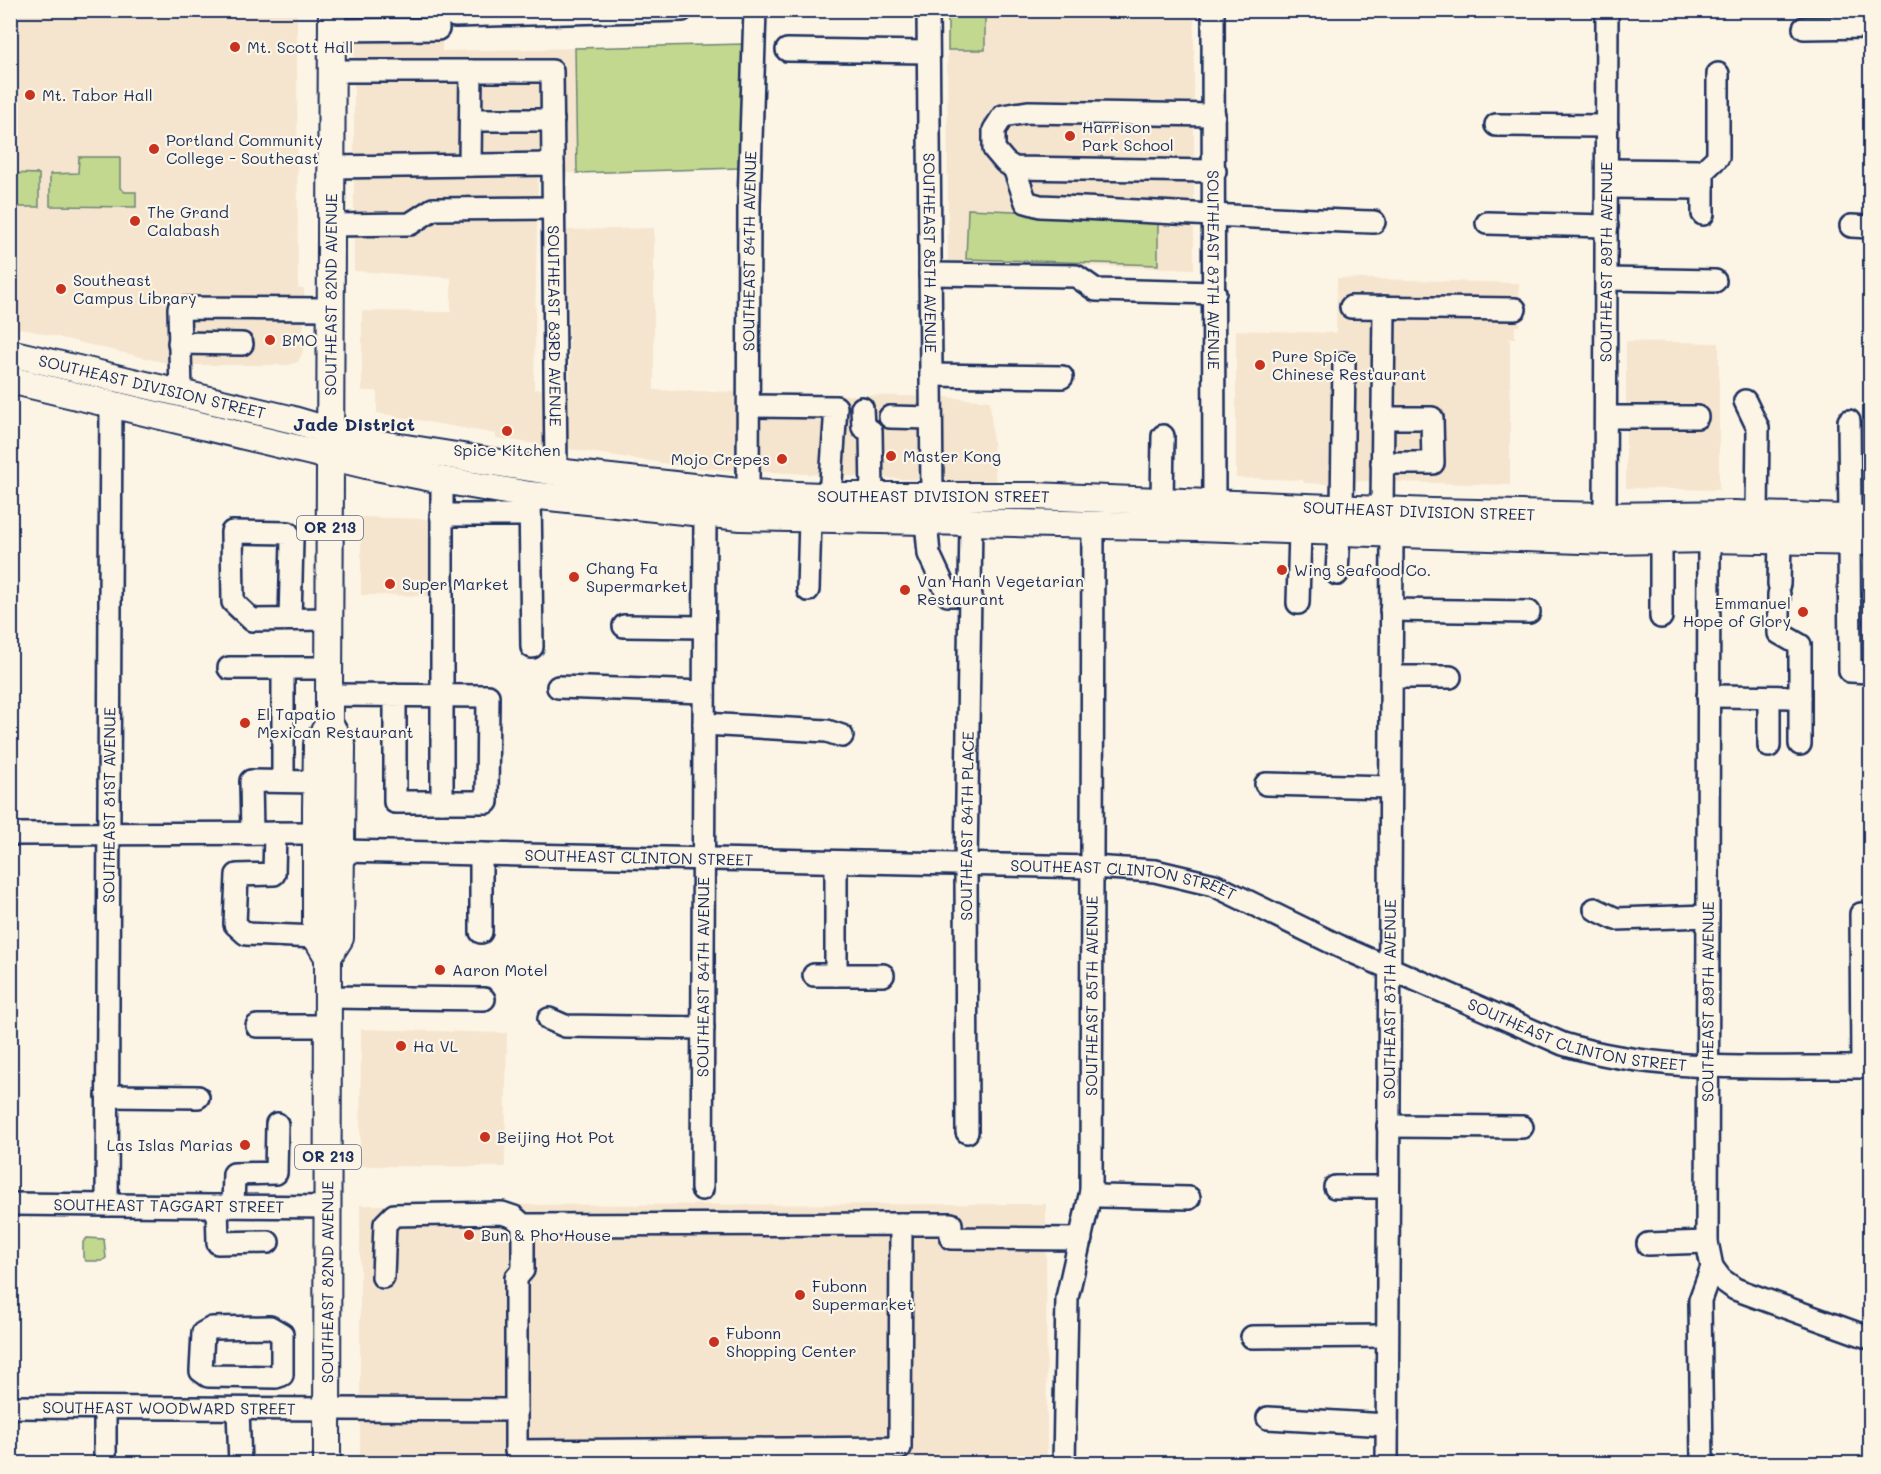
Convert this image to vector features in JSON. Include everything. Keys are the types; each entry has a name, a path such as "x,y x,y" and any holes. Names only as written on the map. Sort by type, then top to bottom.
{"main road":[{"name":"SOUTHEAST 82ND AVENUE","path":"322,947 340,938 341,851 342,746 329,723 332,20"},
{"name":"SOUTHEAST DIVISION STREET","path":"10,353 181,392 442,480 491,488 530,505 810,519 1033,496 1214,502 1340,520 1392,535 1483,538 1780,540 1860,530"},
{"name":"SOUTHEAST DIVISION STREET","path":"10,380 111,403 330,444 368,442 556,472 748,493 872,496 929,508 971,521 1300,531 1382,510 1605,516 1746,514 1860,530"},
{"path":"705,513 741,503 748,493"},
{"path":"971,521 972,512 975,509 1020,508 1033,496"},
{"path":"1709,539 1713,532 1746,514"},
{"path":"1483,538 1512,527 1599,529 1605,516"},
{"name":"SOUTHEAST 82ND AVENUE","path":"327,1464 328,998 322,947 316,833 316,782 317,744 329,723"}],"street":[{"path":"332,20 438,29 437,10"},
{"path":"455,10 455,16 682,10"},
{"name":"SOUTHEAST 84TH AVENUE","path":"748,493 749,204 755,10"},
{"name":"SOUTHEAST 85TH AVENUE","path":"928,10 931,418 929,554 948,595 970,595"},
{"name":"SOUTHEAST 87TH AVENUE","path":"1213,10 1214,528"},
{"name":"SOUTHEAST 89TH AVENUE","path":"1605,516 1607,10"},
{"path":"1804,28 1870,27"},
{"path":"787,50 928,52"},
{"path":"332,70 471,71 470,165"},
{"name":"SOUTHEAST 83RD AVENUE","path":"471,71 552,70 556,472"},
{"path":"1702,214 1702,179 1718,157 1718,74"},
{"path":"1214,115 1028,112 1003,116 994,130 994,149 1005,162 1014,168 1215,171"},
{"path":"471,120 553,120"},
{"path":"1496,125 1607,126"},
{"path":"331,167 470,165 552,171"},
{"path":"1014,168 1026,202 1040,206 1374,222"},
{"path":"1607,178 1702,179"},
{"path":"331,225 410,224 433,210 553,208"},
{"path":"1487,223 1607,226"},
{"path":"930,274 1076,276 1096,290 1215,293"},
{"path":"1607,279 1715,281"},
{"path":"1351,307 1515,309"},
{"path":"1382,510 1384,307"},
{"path":"181,392 178,308 331,309"},
{"path":"179,343 242,344"},
{"path":"1337,574 1344,363"},
{"path":"930,375 1062,377"},
{"path":"1745,401 1758,428 1746,514"},
{"name":"SOUTHEAST 81ST AVENUE","path":"107,1205 111,403"},
{"path":"749,406 836,407 830,496"},
{"path":"862,408 863,428 871,431 872,496"},
{"path":"890,417 931,418"},
{"path":"1606,417 1697,417"},
{"path":"1382,463 1433,463 1432,418 1383,418"},
{"path":"1850,421 1860,530 1850,671 1870,672"},
{"path":"1162,501 1163,436"},
{"path":"442,480 440,696 442,802"},
{"path":"490,515 491,488"},
{"path":"441,515 490,515 530,505 532,646"},
{"name":"SOUTHEAST 84TH AVENUE","path":"702,1189 705,513"},
{"path":"808,590 810,519"},
{"name":"SOUTHEAST 84TH PLACE","path":"967,1132 966,866 971,521"},
{"name":"SOUTHEAST 85TH AVENUE","path":"1064,1464 1067,1298 1091,1191 1093,524"},
{"path":"1298,603 1300,531"},
{"path":"290,619 292,540 288,533 232,532 233,602 252,620 330,619"},
{"name":"SOUTHEAST 87TH AVENUE","path":"1387,1464 1392,535"},
{"name":"SOUTHEAST 89TH AVENUE","path":"1709,539 1707,1242 1712,1267"},
{"path":"1661,540 1661,617"},
{"path":"1780,540 1779,633 1800,645 1800,744"},
{"path":"1391,610 1529,612"},
{"path":"624,626 704,627"},
{"path":"229,668 329,668"},
{"path":"283,668 283,781"},
{"path":"1391,676 1450,676"},
{"path":"558,687 704,692"},
{"path":"329,695 395,695 488,696 488,802 395,802 395,695"},
{"path":"1708,696 1800,697"},
{"path":"1769,697 1769,746"},
{"path":"704,724 827,731 842,736"},
{"path":"252,833 251,781 316,782"},
{"path":"1266,784 1390,787"},
{"path":"275,833 274,874 237,875 235,924 246,934 322,947"},
{"path":"10,834 316,833"},
{"name":"SOUTHEAST CLINTON STREET","path":"341,851 1092,867 1164,872 1214,885 1389,968 1563,1044 1600,1056 1707,1065 1866,1067"},
{"path":"481,854 481,932"},
{"path":"836,862 836,975"},
{"path":"1595,909 1616,919 1708,916"},
{"path":"1861,914 1866,1067"},
{"path":"814,975 883,975"},
{"path":"328,998 484,999"},
{"path":"549,1019 565,1026 703,1028"},
{"path":"257,1026 328,1026"},
{"path":"107,1096 198,1097"},
{"path":"268,1242 218,1244 234,1174 276,1173 277,1124"},
{"path":"1388,1126 1522,1126"},
{"path":"1335,1187 1388,1187"},
{"path":"1091,1191 1101,1196 1189,1198"},
{"name":"SOUTHEAST TAGGART STREET","path":"10,1204 328,1207"},
{"path":"383,1277 385,1224 394,1215 502,1214 514,1216 523,1225 523,1270 516,1278 516,1451 900,1448 901,1224"},
{"path":"523,1225 951,1224 951,1238 1081,1239"},
{"path":"1648,1244 1707,1242"},
{"path":"1712,1267 1721,1279 1735,1289 1870,1338"},
{"path":"1702,1464 1700,1300 1712,1267"},
{"path":"1252,1337 1387,1336"},
{"path":"276,1377 276,1410"},
{"name":"SOUTHEAST WOODWARD STREET","path":"10,1407 516,1410"},
{"path":"105,1408 105,1464"},
{"path":"238,1410 240,1464"},
{"path":"1268,1418 1387,1425"}],"shaded area":[{"name":"Portland Community College - Southeast","path":"11,11 297,11 298,288 304,288 303,352 298,362 289,365 174,365 11,326"},
{"path":"354,11 443,11 442,51 575,48 577,173 538,174 534,389 570,390 567,230 654,228 654,390 947,397 990,401 996,484 695,468 496,438 496,434 377,413 377,391 362,391 362,311 451,312 451,278 354,271"},
{"name":"Harrison Park School","path":"947,11 1194,11 1194,269 948,262"},
{"path":"1337,278 1519,283 1520,326 1515,326 1515,338 1510,338 1510,485 1356,481 1355,485 1304,483 1303,480 1236,478 1236,330 1336,333"},
{"path":"1626,341 1719,343 1719,490 1626,488"},
{"path":"361,517 432,519 431,596 361,595"},
{"path":"361,1029 507,1033 505,1167 360,1166"},
{"name":"Fubonn Shopping Center","path":"1046,1204 1047,1463 360,1463 360,1205"}],"green space":[{"path":"948,11 985,11 985,50 948,50"},
{"path":"745,44 739,168 577,173 575,48"},
{"path":"79,157 120,157 120,188 125,192 136,192 136,207 50,206 50,174 78,173"},
{"path":"11,173 39,174 39,207 11,207"},
{"path":"968,209 1158,217 1158,265 966,259"},
{"path":"87,1238 104,1239 106,1258 102,1261 86,1261 83,1257 83,1242"}],"place":[{"name":"Mt. Scott Hall","path":"235,47"},
{"name":"Mt. Tabor Hall","path":"30,95"},
{"name":"Harrison Park School","path":"1070,136"},
{"name":"Portland Community College - Southeast","path":"154,149"},
{"name":"The Grand Calabash","path":"135,221"},
{"name":"Southeast Campus Library","path":"61,289"},
{"name":"BMO","path":"270,340"},
{"name":"Pure Spice Chinese Restaurant","path":"1260,365"},
{"name":"Spice Kitchen","path":"507,431"},
{"name":"Master Kong","path":"891,456"},
{"name":"Mojo Crepes","path":"782,459"},
{"name":"Wing Seafood Co.","path":"1282,570"},
{"name":"Chang Fa Supermarket","path":"574,577"},
{"name":"Super Market","path":"390,584"},
{"name":"Van Hanh Vegetarian Restaurant","path":"905,590"},
{"name":"Emmanuel Hope of Glory","path":"1803,612"},
{"name":"El Tapatio Mexican Restaurant","path":"245,723"},
{"name":"Aaron Motel","path":"440,970"},
{"name":"Ha VL","path":"401,1046"},
{"name":"Beijing Hot Pot","path":"485,1137"},
{"name":"Las Islas Marias","path":"245,1145"},
{"name":"Bun & Pho House","path":"469,1235"},
{"name":"Fubonn Supermarket","path":"800,1295"},
{"name":"Fubonn Shopping Center","path":"714,1342"}],"district":[{"name":"Jade District","path":"354,425"}]}
